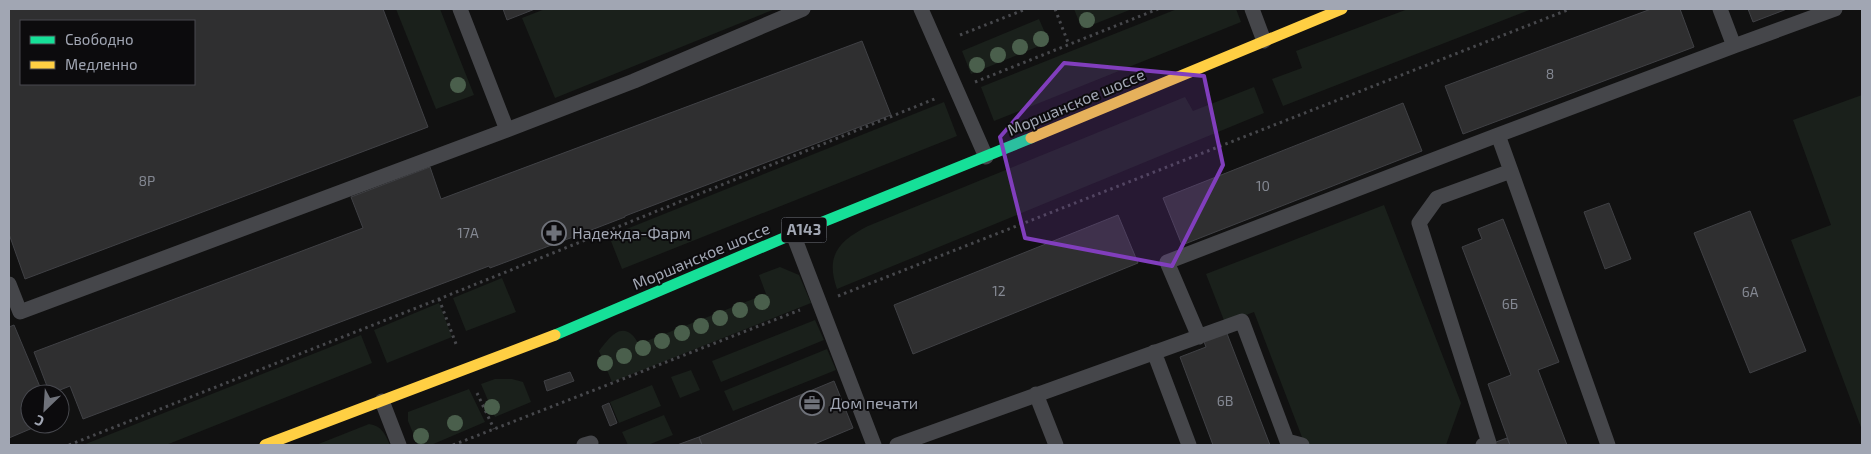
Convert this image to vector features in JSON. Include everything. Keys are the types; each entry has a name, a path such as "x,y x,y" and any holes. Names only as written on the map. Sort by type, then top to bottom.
{"main road":[{"name":"Моршанское шоссе","path":"265,445 549,338 793,234 986,157 1342,9"}],"lane":[{"path":"460,9 507,130"},
{"path":"9,284 20,312 634,81 803,9"},
{"path":"921,9 986,157"},
{"path":"1252,9 1264,41"},
{"path":"1720,9 1734,46"},
{"path":"1199,337 1167,262 1498,135 1835,9"},
{"path":"1498,135 1608,445"},
{"path":"1483,445 1489,443 1419,223 1437,198 1511,171"},
{"path":"793,234 874,445"},
{"path":"897,445 1242,321 1287,441 1302,445"},
{"path":"1154,352 1189,445"},
{"path":"1036,394 1056,445"},
{"path":"382,401 399,445"}],"path":[{"path":"960,35 1026,9"},
{"path":"1054,9 1069,45"},
{"path":"69,445 439,299 1158,9"},
{"path":"454,445 1570,9"}],"highlighted area":[{"path":"1064,63 1204,76 1223,165 1172,266 1025,238 1000,137"}],"shaded area":[{"path":"396,9 440,9 474,95 436,109"},
{"path":"545,9 775,9 555,98 522,18"},
{"path":"1074,9 1132,9 1082,29"},
{"path":"1177,9 1236,9 1241,22 994,121 981,87"},
{"path":"1408,9 1532,9 1283,106 1272,79 1302,68 1296,51"},
{"path":"1039,19 1049,42 971,74 962,51"},
{"path":"1254,87 1264,113 837,289 833,267 837,250 849,237 868,226 1185,97 1193,111"},
{"path":"1862,95 1862,430 1791,240 1831,225 1793,120"},
{"path":"944,102 957,136 622,269 609,236"},
{"path":"1384,205 1461,403 1446,445 1305,445 1254,312 1225,323 1206,274"},
{"path":"780,267 799,275 811,303 612,382 599,351 619,331 628,332 639,344 766,294 759,275"},
{"path":"502,278 516,312 466,331 453,298"},
{"path":"439,303 452,337 387,363 374,330"},
{"path":"815,320 824,340 721,382 712,361"},
{"path":"361,335 372,363 166,445 83,445"},
{"path":"827,349 836,370 733,411 724,391"},
{"path":"691,370 700,390 680,398 671,377"},
{"path":"495,379 512,379 523,382 531,402 495,417 481,384"},
{"path":"652,385 661,406 619,423 610,402"},
{"path":"469,389 485,422 431,445 418,445 408,421 408,412"},
{"path":"664,415 673,435 648,445 628,445 622,432"},
{"path":"369,424 380,429 385,434 390,445 316,445"}],"building":[{"path":"9,9 383,9 428,127 25,279 9,234"},
{"path":"503,9 535,9 507,20"},
{"path":"1651,9 1680,9 1694,47 1463,134 1445,86"},
{"path":"1748,9 1787,9 1753,22"},
{"path":"862,41 891,115 573,237 490,268 489,266 83,419 70,384 46,384 34,352 363,228 351,197 430,167 441,199"},
{"path":"1403,103 1422,151 1182,245 1163,198"},
{"path":"1609,203 1631,259 1605,269 1584,212"},
{"path":"1750,211 1806,351 1750,373 1694,233"},
{"path":"1118,215 1138,263 913,354 894,305"},
{"path":"1503,219 1559,362 1538,370 1567,445 1510,445 1488,384 1511,375 1462,247 1482,239 1478,229"},
{"path":"14,325 39,384 20,384 20,433 9,438 9,327"},
{"path":"1226,331 1270,445 1213,445 1180,357 1206,347 1203,339"},
{"path":"570,372 574,381 547,391 544,381"},
{"name":"Дом печати","path":"834,381 853,428 812,445 702,445 699,437"},
{"path":"609,403 617,423 610,426 602,406"},
{"path":"699,437 702,445 677,445"},
{"path":"1507,438 1510,445 1488,445"}],"traffic: fast":[{"path":"555,335 793,234 1031,138"}],"traffic: slow":[{"path":"1031,138 1342,9"},
{"path":"265,445 555,335"}],"place":[{"name":"Надежда-Фарм","path":"554,233"},
{"name":"Дом печати","path":"812,403"}]}
